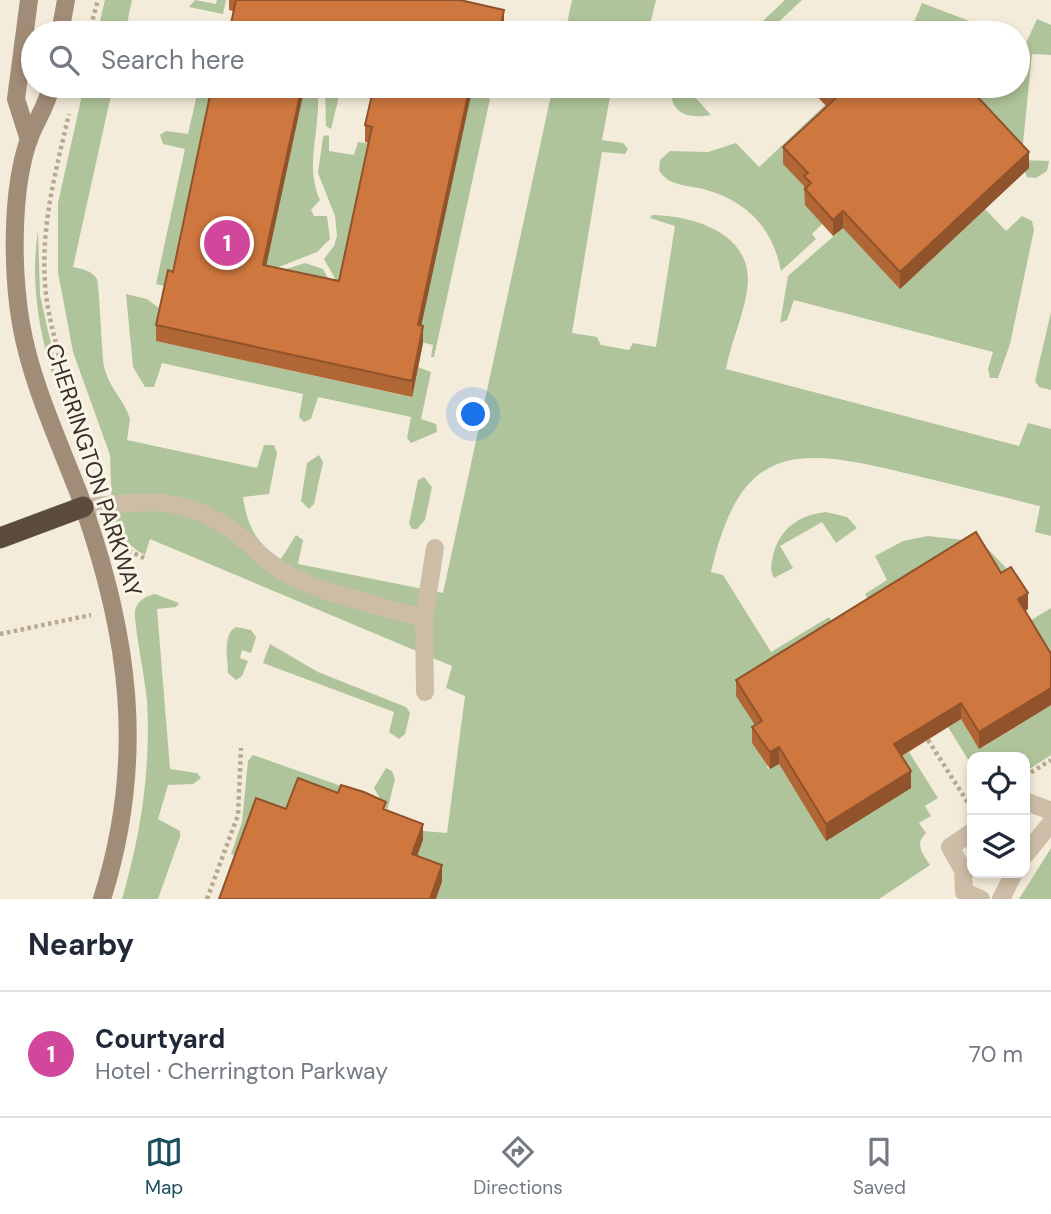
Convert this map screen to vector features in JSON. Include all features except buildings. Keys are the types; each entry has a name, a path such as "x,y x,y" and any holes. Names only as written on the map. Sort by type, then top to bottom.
{"highway":[{"path":"0,538 94,506"}],"main road":[{"name":"CHERRINGTON PARKWAY","path":"26,21 29,0"},
{"path":"62,21 66,0"},
{"name":"CHERRINGTON PARKWAY","path":"21,61 16,99 29,140"},
{"name":"CHERRINGTON PARKWAY","path":"48,98 29,140 15,229 21,325 37,382 94,506 115,609 125,678 127,738 119,827 102,899"}],"lane":[{"path":"94,506 152,502 189,506 232,531 281,570 332,591 424,618"},
{"path":"425,692 424,618 435,548"},
{"path":"1030,803 1051,811"},
{"path":"1030,849 1051,823"},
{"path":"967,835 950,847 963,870 964,892 981,899"},
{"path":"1001,899 1012,878"}],"path":[{"path":"92,21 98,0"},
{"path":"64,387 46,294 44,243 47,214 70,108"},
{"path":"94,506 131,552 144,558"},
{"path":"0,634 115,609"},
{"path":"928,740 967,801"},
{"path":"207,899 238,815 241,748"},
{"path":"1030,773 1051,760"}],"green space":[{"path":"105,0 132,0 128,21 100,21"},
{"path":"195,0 216,4 217,0 226,0 223,14 189,7"},
{"path":"572,0 656,0 651,21 568,21"},
{"path":"785,0 802,0 780,21 763,21"},
{"path":"922,3 969,21 914,21"},
{"path":"1037,19 1051,25 1051,55 1032,54 1030,74 1030,34"},
{"path":"81,98 110,98 73,267 89,272 97,279 104,366 130,419 127,440 257,468 264,445 274,445 277,453 269,494 243,497 254,533 272,553 281,559 296,535 303,540 298,564 443,593 550,98 610,98 602,140 623,143 628,149 625,154 602,152 572,333 597,337 601,345 629,350 633,343 656,347 675,226 650,218 652,215 687,219 720,232 733,243 742,256 747,272 745,301 726,369 1019,446 1028,423 1051,429 1051,536 1035,532 1040,506 865,464 831,459 802,459 776,464 755,477 738,499 723,530 711,572 723,575 771,652 829,617 839,633 776,760 767,766 768,769 779,764 826,840 895,761 909,752 938,798 925,806 931,816 919,823 926,833 922,837 921,849 930,865 879,899 436,899 442,882 412,870 412,830 447,833 465,696 446,688 452,666 150,539 145,555 128,543 112,515 110,455 73,352 58,272 58,203"},
{"path":"196,98 213,98 173,288 156,284 185,149 163,144 160,135 166,131 188,134"},
{"path":"298,98 318,98 313,172 320,200 311,210 314,216 327,216 330,239 317,252 271,270 247,268"},
{"path":"325,98 339,98 331,129 326,126"},
{"path":"459,98 490,99 434,357 431,357 433,345 417,341 441,233"},
{"path":"672,98 696,98 711,115 687,115 673,103"},
{"path":"969,98 1028,98 1022,153"},
{"path":"825,105 835,116 808,189 822,224 812,234 816,239 781,271 764,229 744,208 718,194 672,182 659,170 660,160 670,151 708,152 736,143 759,167"},
{"path":"329,136 329,151 354,155 358,142 372,144 341,289 324,259 334,246 337,236 335,216 318,173 323,137"},
{"path":"1021,160 1049,161 1047,171 1036,178 1027,177"},
{"path":"985,209 1006,231 1022,216 1032,221 1034,230 1010,344 998,378 990,378 988,369 993,352 794,300 787,320 780,323 788,276 843,228"},
{"path":"38,231 40,295 55,362 53,378 37,306 35,269"},
{"path":"305,263 323,269 339,298 283,270"},
{"path":"126,294 147,299 163,311 157,341 411,397 418,367 431,372 421,419 436,424 437,432 411,443 407,438 411,417 318,397 311,419 304,422 299,417 303,394 162,363 154,387 145,387 133,367"},
{"path":"1051,312 1051,390 1039,387 1035,381"},
{"path":"319,455 323,462 314,504 309,509 301,501 307,463"},
{"path":"424,477 432,487 425,520 417,529 412,529 409,524 418,480"},
{"path":"826,512 847,517 857,528 836,543 822,522 780,546 793,568 774,578 771,567 773,556 785,531 807,516"},
{"path":"928,536 981,542 1011,573 875,611 865,594 887,580 875,556 903,541"},
{"path":"155,594 179,603 176,607 157,609 170,769 197,773 201,778 193,784 168,785 158,819 180,831 180,837 158,899 122,899 139,826 146,776 147,701 135,610 143,599"},
{"path":"1051,608 1051,670 1023,625"},
{"path":"236,627 251,630 256,637 251,653 242,650 240,658 248,661 242,676 236,680 228,673 227,641"},
{"path":"270,644 318,672 406,707 410,713 405,734 399,739 389,732 394,712 263,663"},
{"path":"1051,705 1051,755 1030,769 1030,752 967,752 967,758 948,727 961,719 980,749"},
{"path":"253,755 364,794 286,826 240,858 231,854 242,822 248,761"},
{"path":"386,768 392,771 395,779 387,811 374,788"},
{"path":"1051,848 1051,899 1019,899"}],"place":[{"name":"Courtyard","path":"227,243"}]}
